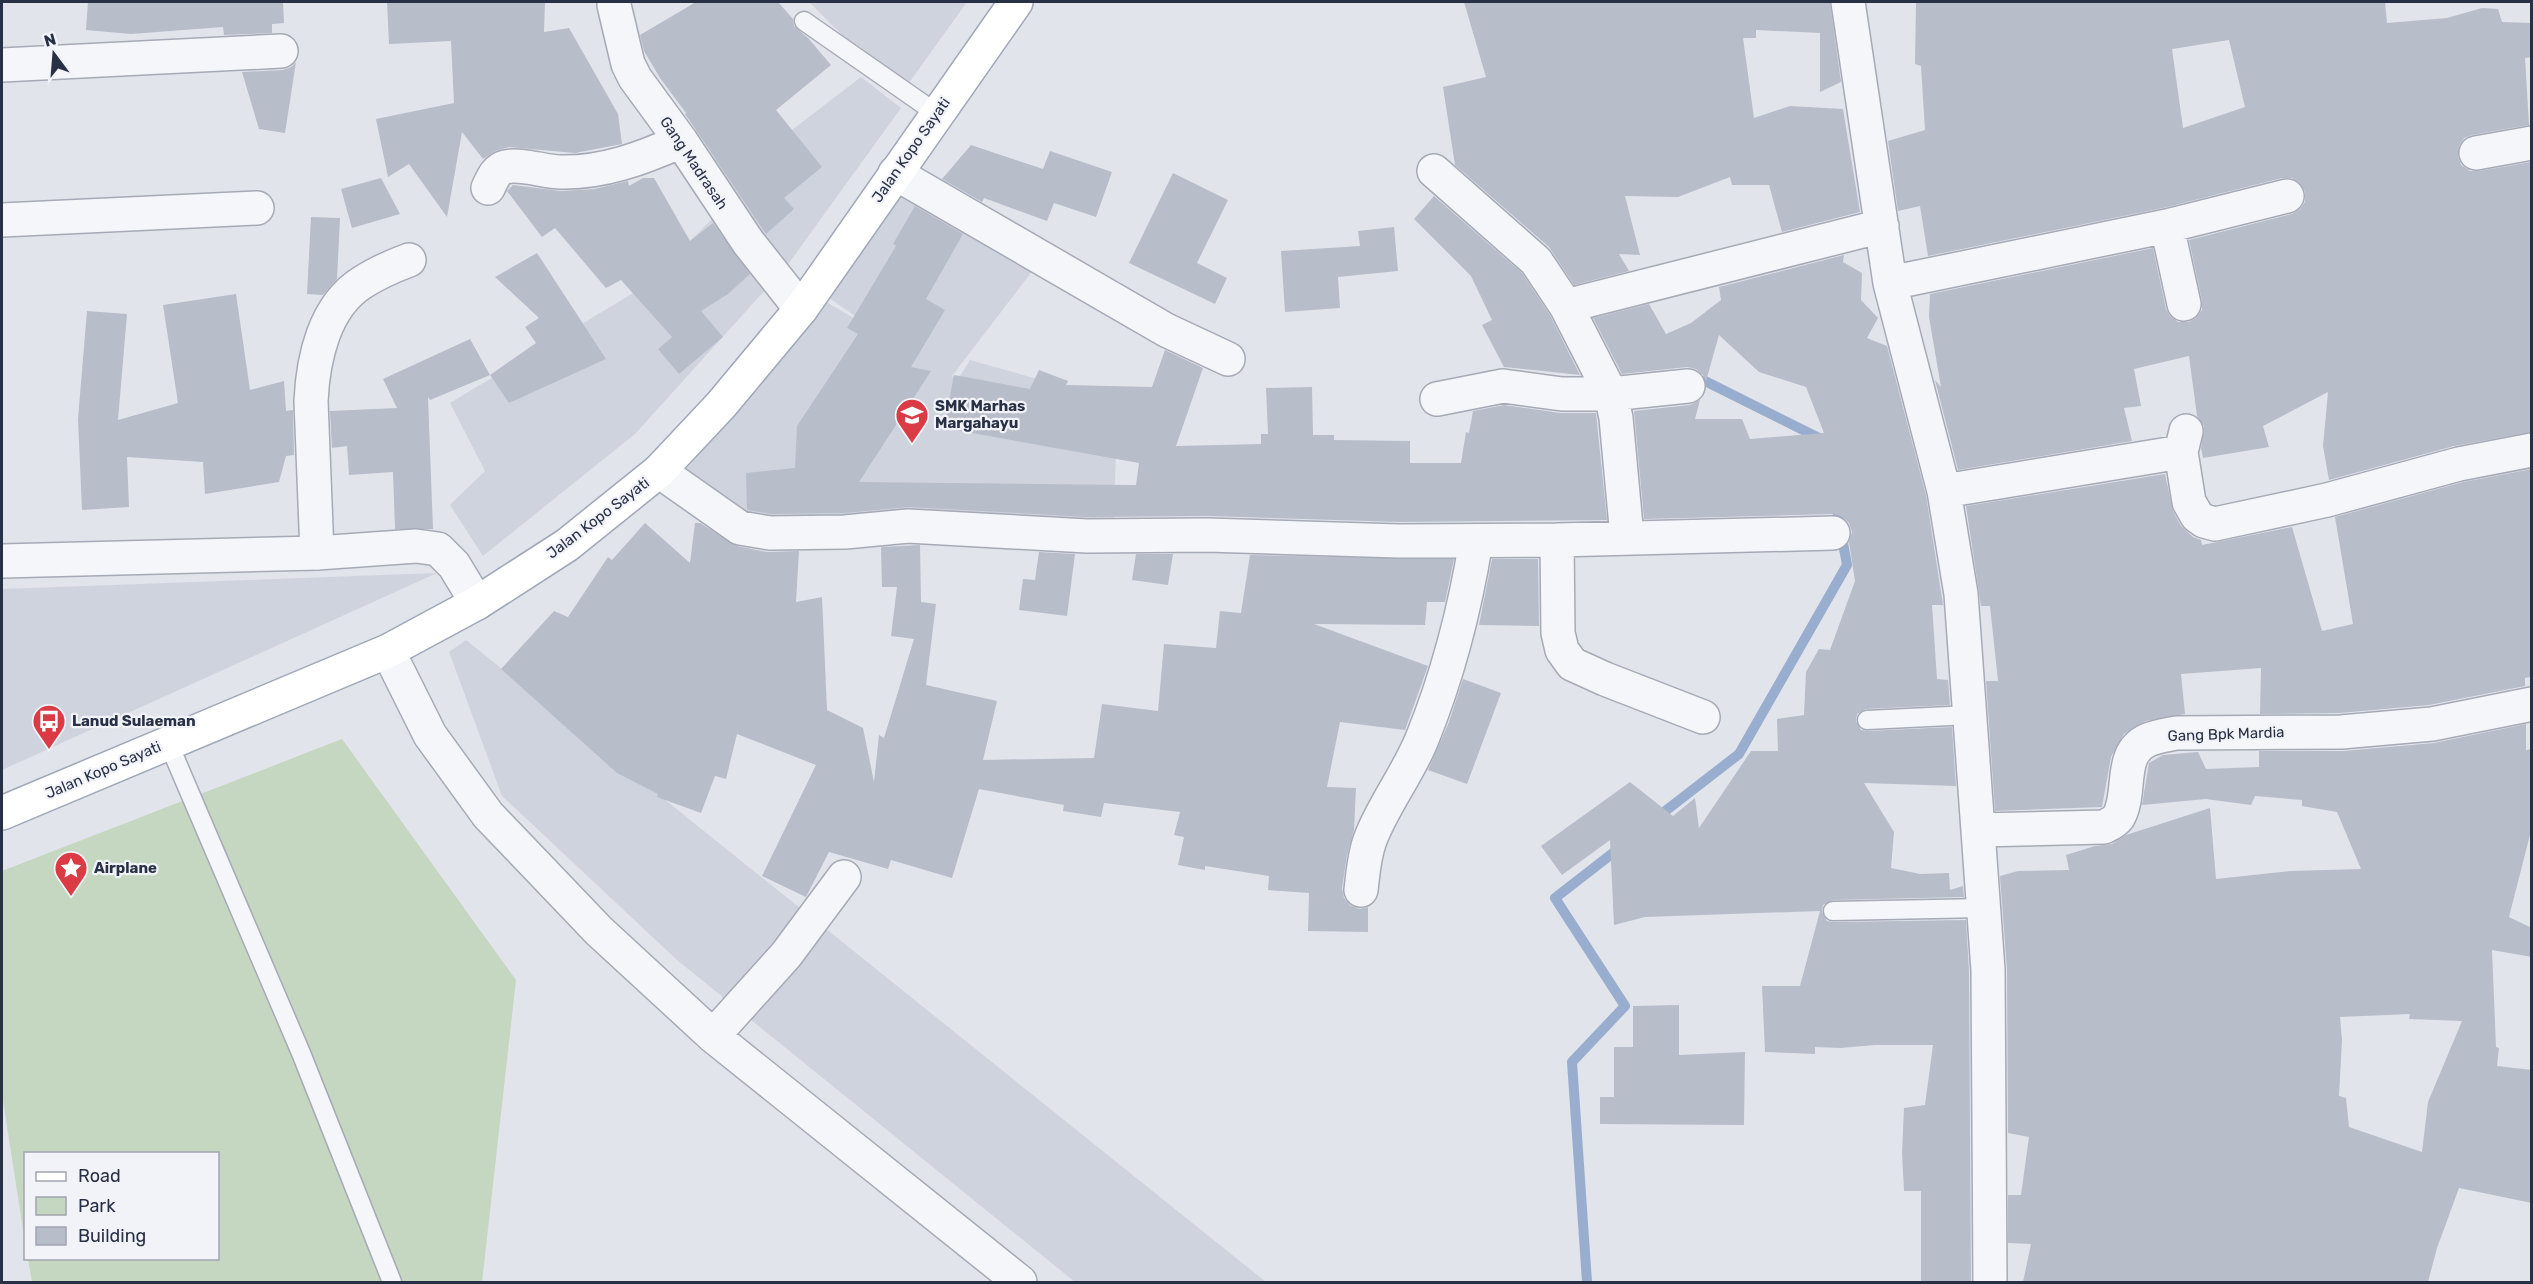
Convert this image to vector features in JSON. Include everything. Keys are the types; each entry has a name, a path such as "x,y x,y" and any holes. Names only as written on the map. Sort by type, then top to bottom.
{"main road":[{"name":"Jalan Kopo Sayati","path":"2,813 388,651 477,603 567,544 659,471 721,405 801,309 936,113 1016,2"}],"street":[{"path":"1848,2 1890,283 1944,491 1961,594 1988,970 1990,1282"},
{"name":"Gang Madrasah","path":"609,3 628,64 642,88 681,141 748,242 801,309"},
{"path":"2,65 281,51"},
{"path":"488,188 498,172 508,166 559,172 588,171 644,158 681,141"},
{"path":"2476,153 2532,143"},
{"path":"1434,171 1536,261 1566,306 1611,394 1616,418 1627,537"},
{"path":"895,173 1166,330 1228,359"},
{"path":"1890,283 2167,226 2288,196"},
{"path":"2,220 256,208"},
{"path":"1566,306 1882,226"},
{"path":"2167,226 2184,304"},
{"path":"317,553 311,401 312,380 319,347 334,311 347,294 362,282 409,260"},
{"path":"1437,399 1503,386 1562,394 1611,394 1688,386"},
{"path":"1944,491 2183,442 2192,510 2204,521 2215,524 2327,500 2459,464 2532,450"},
{"path":"659,471 740,528 770,533 845,532 908,526 1087,536 1207,535 1399,541 1557,540 1833,533"},
{"path":"1557,540 1558,633 1562,650 1572,664 1605,680 1703,717"},
{"path":"1361,890 1368,843 1421,741 1441,690 1464,606 1476,541"},
{"path":"2,561 317,553 416,546 438,549 454,565 477,603"},
{"path":"388,651 430,735 488,815 599,931 714,1036 1020,1282"},
{"name":"Gang Bpk Mardia","path":"1978,830 2104,827 2119,815 2130,760 2142,744 2150,739 2176,733 2341,732 2432,724 2532,704"},
{"path":"714,1036 786,955 844,877"}],"lane":[{"path":"804,21 936,113"},
{"path":"1867,720 1970,715"},
{"path":"168,742 301,1053 392,1282"},
{"path":"1833,911 1984,908"}],"shaded area":[{"path":"809,2 967,2 901,94"},
{"path":"861,77 901,108 786,267 635,434 483,556 450,505 485,471 450,403 645,286 733,198 709,164 769,119 788,133"},
{"name":"SMK Marhas Margahayu","path":"905,187 1040,261 952,376 958,379 970,360 1118,402 1113,531 790,518 718,511 673,485 826,302 883,335 829,298"},
{"path":"437,573 2,770 2,589"},
{"path":"466,640 1266,1282 1075,1282 677,960 502,796 449,652"}],"green space":[{"path":"342,739 516,980 482,1282 32,1282 28,1260 219,1260 219,1152 24,1152 24,1236 2,1094 2,871"}],"building":[{"path":"88,2 283,2 284,23 272,24 272,33 224,35 223,27 131,34 86,30"},
{"path":"387,2 545,2 544,32 569,28 618,114 622,144 575,153 509,147 495,151 483,159 462,132 447,217 409,164 388,177 376,119 454,103 451,41 389,44"},
{"path":"696,2 778,2 793,19 794,26 808,38 831,65 776,110 822,167 784,198 794,209 766,234 644,51 640,35"},
{"path":"1464,2 1830,2 1841,82 1820,92 1820,33 1756,30 1756,38 1743,38 1754,118 1790,106 1843,109 1860,212 1782,232 1769,185 1732,185 1730,177 1678,197 1625,196 1640,255 1619,254 1629,271 1574,285 1549,247 1455,165 1443,87 1486,77"},
{"path":"1916,2 2385,2 2387,23 2447,18 2482,8 2498,9 2502,22 2532,23 2532,57 2525,58 2529,125 2464,138 2459,146 2458,156 2461,165 2470,171 2531,162 2532,432 2454,446 2329,480 2323,446 2328,392 2263,426 2269,447 2203,458 2201,448 2204,426 2197,416 2189,356 2134,369 2141,406 2124,408 2132,441 1958,470 1935,380 1941,387 1929,317 1930,294 2153,248 2166,309 2170,316 2178,322 2189,322 2196,318 2202,310 2202,301 2189,240 2292,214 2305,202 2305,192 2300,183 2292,178 2282,178 2163,208 1928,256 1920,206 1898,211 1888,141 1925,130 1921,66 1915,64","holes":["2229,40 2245,107 2183,128 2172,49"]},
{"path":"296,62 285,133 259,129 242,72 283,70"},
{"path":"971,145 1043,169 1050,151 1112,172 1096,217 1054,203 1047,221 984,198 982,202 942,179"},
{"path":"1173,173 1228,200 1197,263 1227,278 1215,304 1129,263"},
{"path":"381,178 400,214 352,228 341,189"},
{"path":"643,178 654,178 690,241 713,223 750,274 728,294 701,311 723,337 679,374 658,349 672,337 621,280 606,288 555,228 542,237 507,191 513,185 561,191 594,189 628,181 629,186"},
{"path":"1434,196 1522,273 1550,315 1580,375 1504,367 1482,325 1492,320 1471,276 1414,219"},
{"path":"915,206 963,234 926,299 945,310 911,367 931,371 859,482 1136,485 1139,463 944,428 954,375 1030,389 1039,370 1068,381 1066,385 1152,387 1165,350 1203,368 1176,446 1261,444 1261,434 1268,434 1266,388 1312,387 1313,435 1334,435 1334,440 1410,441 1410,463 1461,463 1466,432 1469,433 1473,411 1504,405 1560,413 1596,413 1607,520 1399,522 1208,516 1087,517 909,507 844,513 771,514 747,510 746,473 795,468 797,426 858,334 847,328 896,246 893,244"},
{"path":"311,217 340,218 337,279 323,295 307,294"},
{"path":"1394,227 1398,271 1338,277 1340,308 1285,312 1281,251 1360,246 1358,231"},
{"path":"537,253 606,359 509,403 490,375 536,343 525,327 539,318 495,277"},
{"path":"1844,255 1843,262 1862,273 1861,300 1878,318 1867,338 1887,346 1926,495 1943,605 1932,605 1937,679 1948,680 1950,705 1866,709 1857,714 1856,721 1861,730 1868,731 1952,727 1956,786 1864,783 1894,832 1891,868 1920,874 1949,873 1950,890 1963,886 1964,897 1833,900 1823,905 1822,912 1827,921 1833,922 1966,920 1969,971 1971,1282 1921,1282 1921,1191 1904,1191 1902,1153 1904,1108 1925,1105 1933,1045 1815,1047 1815,1054 1765,1052 1762,986 1800,986 1820,911 1645,917 1614,925 1610,840 1562,875 1541,846 1630,782 1673,816 1695,798 1699,828 1751,751 1778,751 1777,719 1804,715 1806,672 1819,649 1830,650 1855,581 1849,542 1852,532 1849,523 1841,516 1833,514 1644,519 1634,411 1690,405 1700,400 1695,419 1742,419 1750,439 1824,433 1806,387 1759,372 1719,335 1706,381 1696,369 1687,367 1622,374 1593,318 1649,304 1666,334 1691,323 1721,300 1719,287"},
{"path":"236,294 250,390 284,381 286,411 293,410 294,455 286,456 279,482 205,494 203,462 127,457 129,507 82,510 78,419 87,311 127,314 118,420 178,403 163,305"},
{"path":"470,339 490,375 430,400 428,397 433,529 395,529 393,472 349,475 347,446 332,448 330,411 397,408 383,379"},
{"path":"2532,469 2532,637 2530,677 2525,678 2525,686 2429,705 2340,713 2260,714 2261,668 2181,674 2185,714 2146,721 2124,734 2111,757 2102,807 1995,811 1986,681 1998,681 1990,606 1981,606 1966,506 2165,474 2173,511 2181,526 2193,537 2201,540 2202,545 2292,527 2322,631 2353,624 2335,517 2463,482"},
{"path":"645,523 690,563 695,523 700,523 737,546 767,552 799,551 796,602 822,597 827,710 863,728 874,782 879,735 884,738 914,639 891,636 897,587 882,587 881,547 920,545 921,602 936,604 926,685 997,701 983,760 1094,758 1102,704 1158,711 1164,644 1216,648 1220,611 1241,613 1250,555 1454,559 1445,602 1427,602 1425,625 1314,624 1428,666 1405,730 1340,722 1327,787 1356,788 1354,830 1342,888 1344,898 1350,905 1359,909 1368,907 1368,932 1308,931 1309,893 1268,890 1269,876 1205,866 1205,870 1178,865 1184,837 1174,835 1180,812 1104,803 1101,817 1063,811 1064,805 979,789 952,878 891,860 888,869 829,852 806,897 762,876 816,765 737,734 726,779 715,776 701,813 657,797 658,794 617,773 501,669 554,611 568,617 608,557 612,560"},
{"path":"1039,552 1075,554 1067,616 1019,610 1023,579 1035,580"},
{"path":"1136,554 1173,554 1168,585 1132,580"},
{"path":"1492,559 1538,559 1539,626 1479,625"},
{"path":"1463,679 1501,693 1467,784 1428,770 1449,722"},
{"path":"2526,724 2526,750 2532,749 2532,827 2509,917 2532,928 2532,957 2492,950 2496,1047 2499,1048 2497,1066 2532,1070 2532,1203 2459,1188 2437,1248 2428,1282 2023,1282 2031,1244 2008,1243 2008,1195 2021,1195 2029,1137 2008,1133 2007,970 2000,876 2018,871 2069,870 2066,855 2095,846 2112,844 2126,835 2210,808 2216,879 2290,871 2361,869 2337,812 2302,806 2302,800 2255,796 2251,805 2206,799 2142,805 2149,763 2163,755 2198,752 2206,769 2259,767 2259,751 2343,751 2434,743","holes":["2410,1014 2409,1019 2462,1021 2428,1102 2422,1152 2349,1127 2346,1098 2339,1096 2342,1040 2340,1017"]},
{"path":"1679,1005 1679,1055 1745,1052 1744,1125 1600,1124 1600,1097 1614,1097 1614,1047 1633,1047 1633,1006"}],"waterway":[{"path":"1705,381 1825,441"},
{"path":"1655,819 1739,754 1847,565 1836,504"},
{"path":"1587,1282 1572,1062 1625,1006 1555,898 1622,846"}],"place":[{"name":"SMK Marhas Margahayu","path":"912,444"},
{"name":"Lanud Sulaeman","path":"49,750"},
{"name":"Airplane","path":"71,897"}]}
